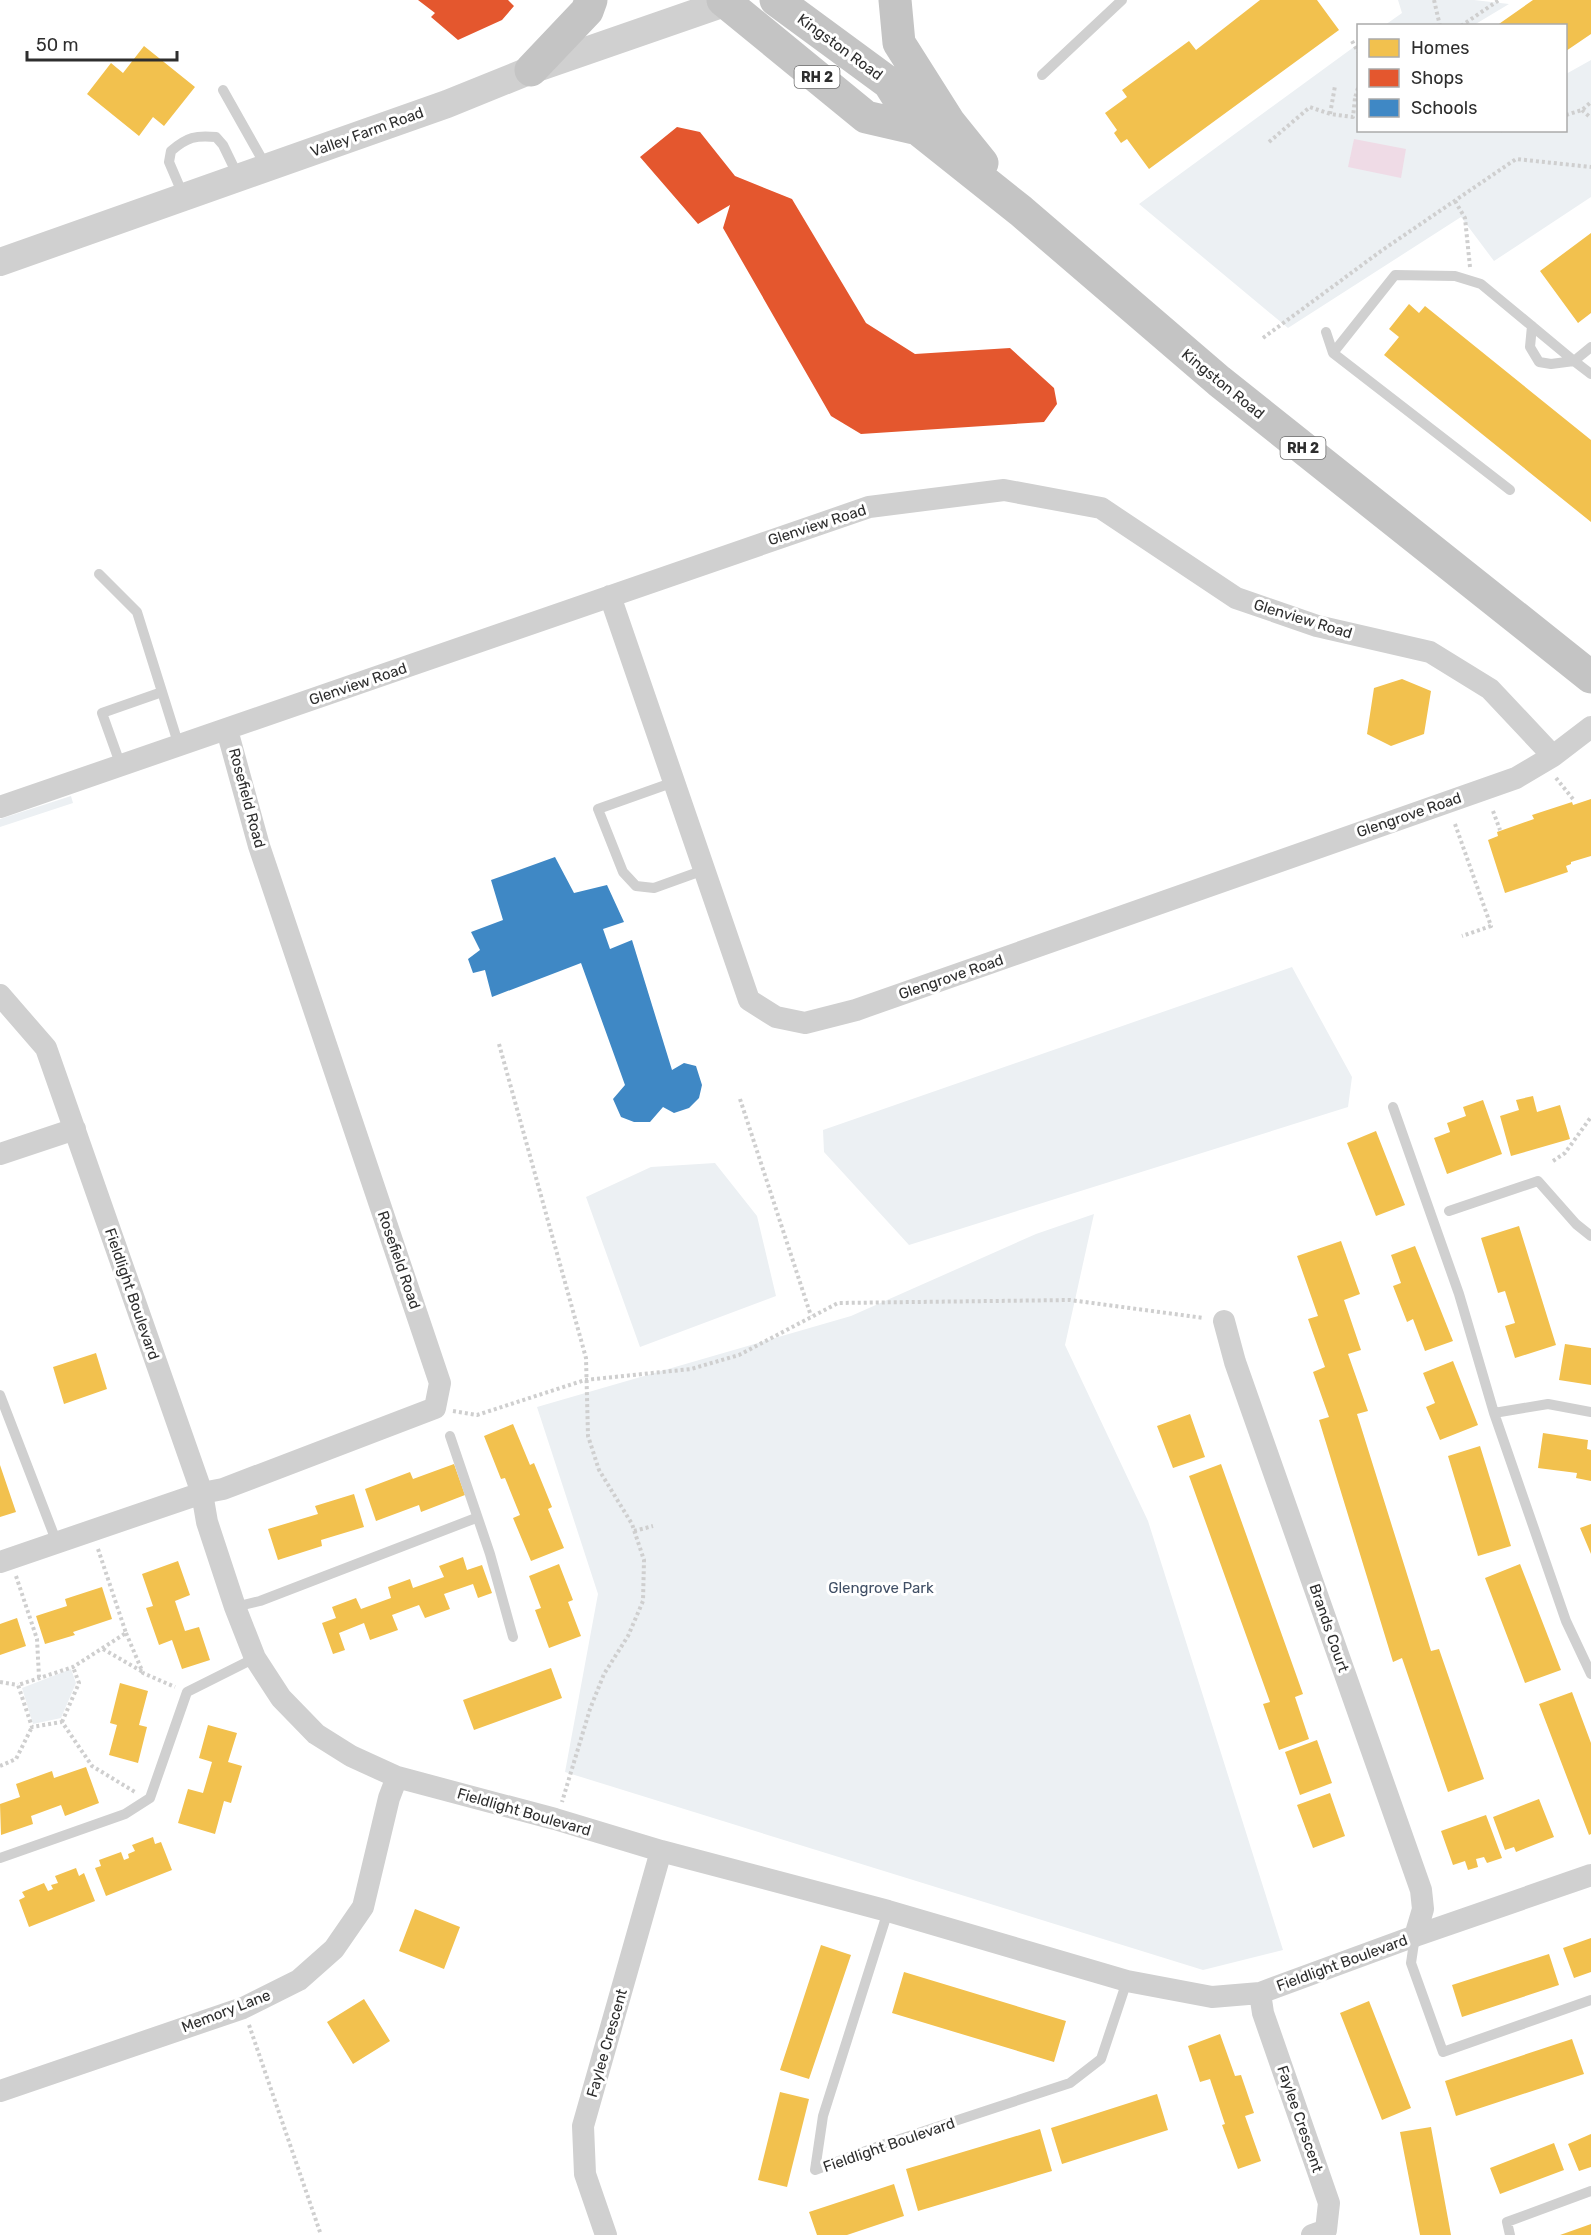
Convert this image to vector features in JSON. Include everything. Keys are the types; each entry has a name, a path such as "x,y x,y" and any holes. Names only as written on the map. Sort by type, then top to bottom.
{"main road":[{"path":"531,70 587,11 591,0"},
{"name":"Kingston Road","path":"776,0 890,83 918,129 1021,211 1219,381 1591,677"},
{"path":"895,0 899,44 949,122 1021,211"},
{"name":"Kingston Road","path":"728,1 866,117 918,129"}],"street":[{"name":"Valley Farm Road","path":"0,262 447,104 531,70 728,1"},
{"name":"Glenview Road","path":"0,807 869,507 1004,490 1101,508 1236,598 1317,626 1430,652 1490,689 1554,767"},
{"name":"Glengrove Road","path":"610,596 749,1000 776,1017 805,1023 856,1010 1516,778 1554,767"},
{"path":"1554,767 1591,727"},
{"name":"Rosefield Road","path":"227,730 259,846 441,1383 435,1408"},
{"name":"Fieldlight Boulevard","path":"0,995 46,1048 202,1493 207,1522 235,1607 255,1658 281,1698 316,1734 351,1756 397,1777 555,1819 661,1851 888,1911 1127,1981 1212,1997 1260,1993 1591,1875"},
{"path":"0,1154 75,1129"},
{"name":"Brands Court","path":"1224,1321 1235,1362 1421,1890 1423,1909 1415,1936"},
{"path":"5,1560 202,1493 223,1488 435,1408"},
{"name":"Memory Lane","path":"0,2091 243,2007 299,1980 334,1949 363,1907 389,1798 397,1777"},
{"name":"Faylee Crescent","path":"606,2235 585,2174 583,2126 661,1851"},
{"name":"Faylee Crescent","path":"1260,1993 1263,2013 1329,2203 1326,2230 1312,2235"}],"lane":[{"path":"1042,75 1122,0"},
{"path":"224,90 267,168"},
{"path":"184,197 169,162 171,151 198,135 216,137 223,145 239,178"},
{"path":"1333,353 1395,275 1455,276 1481,284 1591,374"},
{"path":"1532,326 1530,347 1539,363 1574,361 1591,347"},
{"path":"1326,332 1333,353 1510,490"},
{"path":"99,574 137,612 179,746"},
{"path":"121,765 102,713 162,692"},
{"path":"674,782 598,809 623,872 636,886 654,888 704,870"},
{"path":"1393,1107 1459,1294 1494,1413 1566,1621 1591,1674"},
{"path":"1449,1211 1538,1181 1576,1224 1591,1236"},
{"path":"0,1395 57,1543"},
{"path":"1494,1413 1548,1404 1591,1412"},
{"path":"450,1436 490,1554 513,1637"},
{"path":"235,1607 260,1601 476,1518"},
{"path":"0,1858 125,1814 150,1798 187,1692 255,1658"},
{"name":"Fieldlight Boulevard","path":"888,1911 824,2116 815,2170 882,2145 1070,2083 1101,2059 1127,1981"},
{"name":"Fieldlight Boulevard","path":"1415,1936 1411,1963 1443,2052 1591,2000"},
{"path":"1510,2235 1507,2222 1591,2191"}],"path":[{"path":"1434,0 1440,24"},
{"path":"1464,24 1499,0"},
{"path":"1352,41 1357,49"},
{"path":"1330,114 1335,86"},
{"path":"1269,142 1310,107 1330,114 1353,117 1357,99"},
{"path":"1567,115 1582,110 1591,102"},
{"path":"1582,110 1591,118"},
{"path":"1263,338 1381,251 1516,159 1591,167"},
{"path":"1455,201 1465,218 1467,250 1471,261 1469,280"},
{"path":"1554,767 1573,799"},
{"path":"1493,811 1500,830"},
{"path":"1455,824 1491,926 1462,936"},
{"path":"499,1044 586,1358 588,1436 599,1470 634,1530 644,1560 643,1601 628,1636 604,1674 590,1709 555,1819"},
{"path":"740,1099 811,1316"},
{"path":"1552,1161 1565,1153 1591,1118"},
{"path":"435,1408 477,1414 585,1380 691,1369 739,1355 838,1303 1070,1300 1224,1321"},
{"path":"634,1530 653,1526"},
{"path":"92,1531 126,1633 143,1673"},
{"path":"5,1560 37,1640 39,1677"},
{"path":"0,1682 18,1685 73,1667 126,1633"},
{"path":"103,1649 143,1673 187,1692"},
{"path":"62,1722 79,1683 73,1667"},
{"path":"0,1766 16,1759 32,1727 18,1685"},
{"path":"32,1727 62,1722"},
{"path":"62,1722 92,1766 135,1792 150,1798"},
{"path":"243,2007 321,2235"}],"green space":[{"path":"1398,0 1474,0 1509,4 1476,24 1386,24 1402,13"},
{"path":"1357,45 1357,132 1567,132 1567,73 1591,60 1591,197 1494,261 1461,217 1288,328 1139,204"},
{"path":"71,796 73,803 0,827 0,819"},
{"path":"1292,967 1352,1077 1348,1107 909,1245 824,1152 823,1130"},
{"path":"715,1163 757,1216 776,1296 640,1347 586,1197 651,1167"},
{"name":"Glengrove Park","path":"1094,1214 1065,1345 1148,1521 1283,1950 1203,1970 565,1772 598,1594 537,1407 851,1316 1036,1234"},
{"path":"71,1669 76,1683 61,1718 33,1724 22,1688"}],"shaded area":[{"path":"1354,139 1406,149 1401,178 1348,167"}],"building: Homes":[{"path":"1260,0 1317,0 1339,30 1149,169 1127,139 1121,143 1114,133 1117,130 1105,113 1127,97 1122,90 1189,41 1196,50"},
{"path":"1533,0 1591,0 1591,34 1567,50 1567,24 1499,24"},
{"path":"144,46 195,87 164,126 153,117 139,136 87,94 111,63 123,73"},
{"path":"1591,233 1591,313 1578,323 1540,271"},
{"path":"1409,304 1419,313 1425,306 1591,440 1591,522 1384,355 1399,337 1389,329"},
{"path":"1402,679 1431,691 1424,734 1391,746 1367,734 1374,688"},
{"path":"1591,799 1591,856 1571,862 1566,866 1568,872 1505,893 1488,840 1498,836 1497,832 1534,819 1532,815 1572,802 1573,805"},
{"path":"1533,1096 1537,1112 1560,1105 1570,1139 1511,1156 1500,1116 1519,1110 1516,1100"},
{"path":"1483,1100 1502,1154 1447,1174 1434,1138 1450,1132 1447,1123 1466,1116 1463,1107"},
{"path":"1376,1131 1405,1205 1376,1216 1347,1143"},
{"path":"1519,1226 1556,1345 1515,1358 1505,1326 1515,1323 1505,1291 1498,1293 1481,1238"},
{"path":"1341,1241 1360,1294 1344,1300 1361,1350 1348,1354 1368,1411 1357,1414 1431,1651 1439,1649 1484,1779 1448,1792 1402,1658 1393,1662 1319,1420 1329,1417 1313,1372 1325,1367 1308,1319 1318,1316 1297,1256"},
{"path":"1415,1246 1453,1341 1425,1351 1413,1319 1407,1322 1393,1286 1401,1283 1391,1255"},
{"path":"1565,1344 1591,1348 1591,1385 1559,1380"},
{"path":"96,1353 107,1389 64,1404 53,1367"},
{"path":"1453,1361 1478,1425 1440,1440 1426,1407 1435,1403 1423,1373"},
{"path":"1190,1414 1205,1457 1173,1468 1157,1426"},
{"path":"513,1424 530,1465 534,1463 552,1507 548,1509 564,1548 531,1561 513,1518 520,1515 505,1478 501,1479 484,1436"},
{"path":"1543,1433 1588,1440 1587,1449 1591,1450 1591,1481 1576,1478 1577,1473 1538,1468"},
{"path":"1480,1446 1511,1546 1478,1556 1448,1456"},
{"path":"454,1464 465,1495 421,1512 419,1505 376,1521 365,1489 410,1472 413,1479"},
{"path":"1221,1464 1303,1694 1295,1697 1309,1739 1279,1750 1263,1704 1270,1702 1189,1476"},
{"path":"0,1465 16,1512 0,1517"},
{"path":"354,1494 364,1527 321,1540 322,1546 278,1560 268,1529 318,1514 315,1506"},
{"path":"1591,1524 1591,1554 1580,1528"},
{"path":"463,1557 467,1570 482,1565 492,1593 478,1598 473,1584 444,1594 450,1609 425,1618 419,1605 392,1615 398,1630 370,1640 364,1623 339,1633 345,1650 333,1654 322,1623 336,1618 332,1607 356,1598 361,1609 391,1598 388,1587 410,1579 413,1588 444,1577 439,1566"},
{"path":"178,1561 190,1595 175,1601 185,1631 199,1627 210,1660 182,1669 172,1640 159,1645 146,1608 153,1606 142,1574"},
{"path":"559,1564 573,1600 568,1602 581,1636 549,1648 535,1610 541,1608 529,1576"},
{"path":"1520,1564 1561,1670 1525,1683 1485,1578"},
{"path":"102,1587 112,1619 73,1632 75,1635 45,1644 36,1616 67,1606 65,1599"},
{"path":"17,1618 26,1646 0,1655 0,1624"},
{"path":"551,1668 562,1698 474,1730 463,1700"},
{"path":"120,1683 148,1691 139,1725 147,1727 138,1763 109,1755 117,1725 110,1723"},
{"path":"1572,1692 1591,1743 1591,1834 1589,1835 1539,1704"},
{"path":"208,1725 237,1733 228,1762 242,1766 231,1803 224,1801 215,1834 178,1823 188,1789 203,1793 212,1762 199,1758"},
{"path":"1317,1740 1332,1783 1300,1795 1285,1752"},
{"path":"86,1767 99,1803 65,1816 61,1805 31,1816 33,1824 1,1835 0,1804 20,1797 16,1784 52,1771 54,1778"},
{"path":"1330,1793 1345,1836 1313,1848 1297,1805"},
{"path":"1539,1799 1554,1837 1516,1852 1514,1847 1505,1850 1493,1817"},
{"path":"1486,1815 1502,1858 1487,1863 1484,1857 1476,1859 1478,1867 1468,1870 1465,1861 1453,1865 1441,1831"},
{"path":"153,1837 155,1844 161,1842 172,1870 106,1896 95,1868 101,1866 99,1860 121,1852 124,1860 129,1858 128,1854 135,1851 132,1845"},
{"path":"76,1868 79,1876 84,1873 95,1901 29,1927 19,1900 25,1897 22,1892 44,1883 48,1891 53,1889 51,1885 58,1883 55,1876"},
{"path":"415,1909 460,1927 444,1969 399,1951"},
{"path":"1591,1938 1591,1972 1574,1978 1563,1948"},
{"path":"821,1945 851,1955 809,2079 780,2070"},
{"path":"1549,1954 1559,1985 1462,2017 1452,1985"},
{"path":"904,1972 1066,2021 1054,2062 892,2013"},
{"path":"364,1999 390,2041 353,2064 327,2022"},
{"path":"1369,2001 1411,2108 1382,2120 1340,2013"},
{"path":"1220,2034 1235,2076 1241,2075 1254,2113 1245,2116 1261,2161 1238,2169 1222,2125 1225,2124 1210,2079 1200,2082 1188,2046"},
{"path":"1572,2039 1584,2074 1456,2116 1445,2081"},
{"path":"780,2092 809,2099 787,2187 758,2180"},
{"path":"1157,2094 1168,2130 1062,2164 1051,2128"},
{"path":"1431,2127 1451,2235 1420,2235 1400,2132"},
{"path":"1040,2129 1052,2171 918,2211 906,2169"},
{"path":"1591,2134 1591,2167 1579,2171 1568,2144"},
{"path":"1554,2143 1564,2170 1500,2194 1490,2168"},
{"path":"894,2184 904,2216 847,2235 817,2235 809,2212"},
{"path":"1591,2224 1591,2235 1560,2235"}],"building: Shops":[{"path":"418,0 508,0 514,6 502,20 458,40 431,17 435,13"},
{"path":"677,127 700,132 735,176 792,199 866,323 915,354 1010,348 1054,388 1057,404 1044,422 861,434 831,416 723,228 730,205 698,224 640,157"}],"building: Schools":[{"path":"555,857 574,893 607,885 624,922 603,929 610,949 632,940 672,1070 684,1063 696,1066 702,1085 699,1098 689,1108 674,1113 663,1107 650,1122 634,1122 621,1117 613,1099 625,1085 581,963 492,997 485,970 473,973 468,959 480,950 471,932 503,920 491,880"}]}
